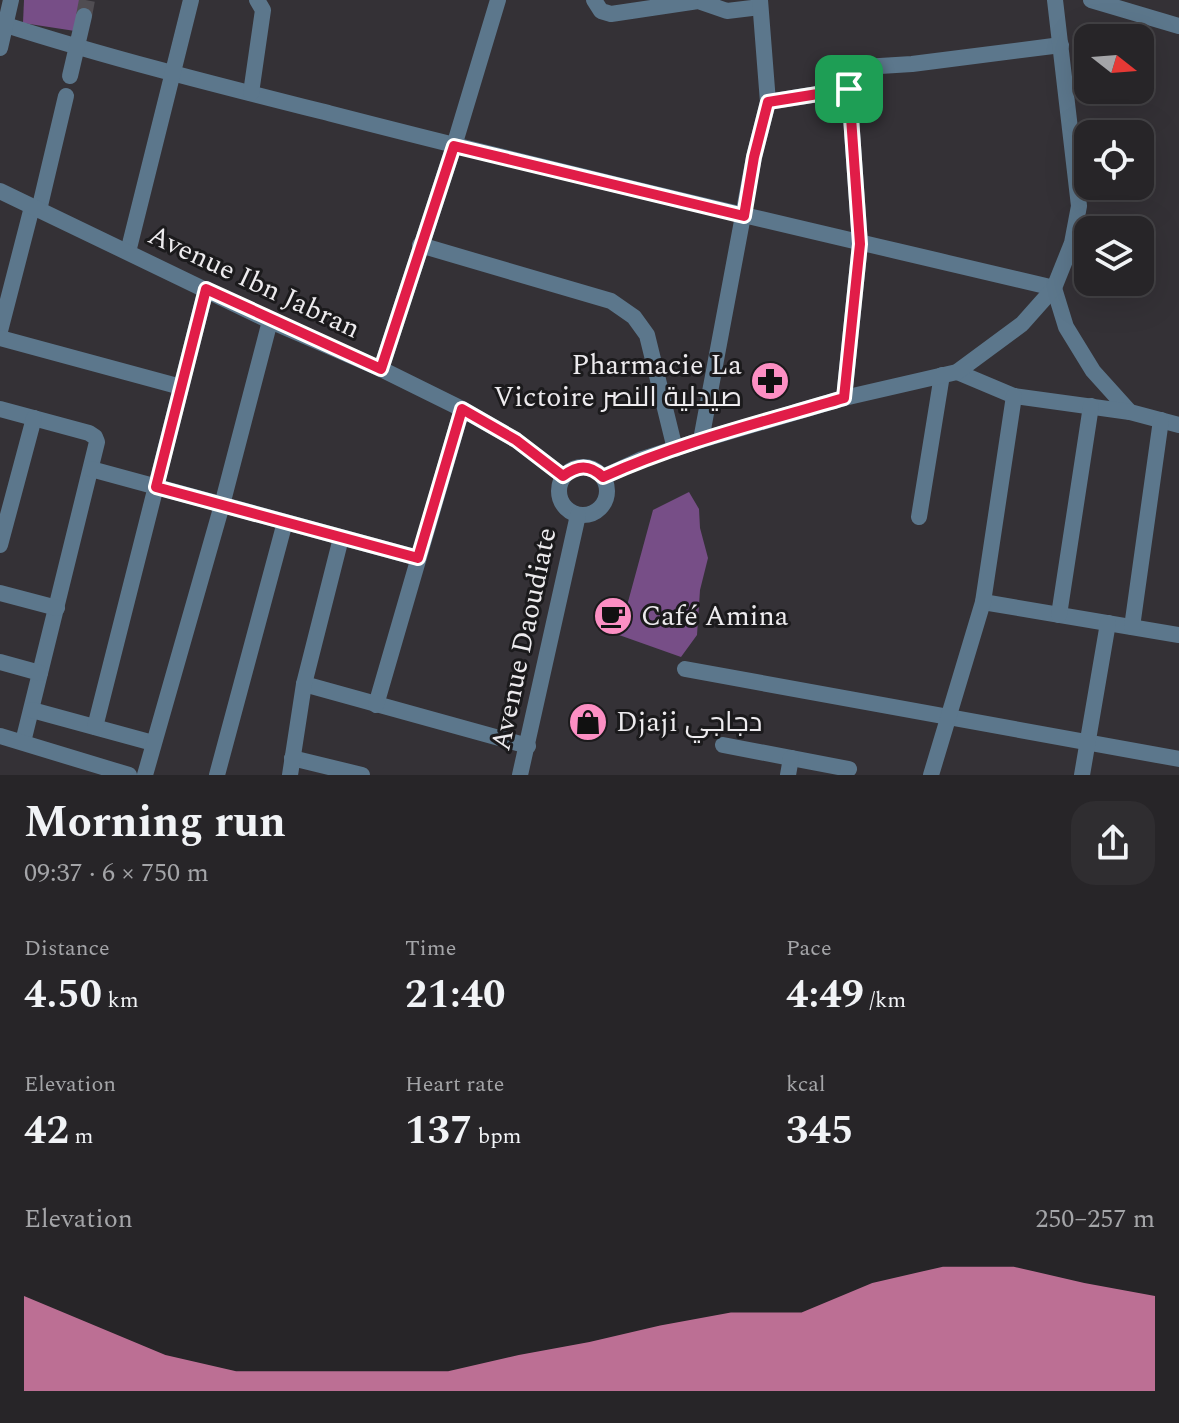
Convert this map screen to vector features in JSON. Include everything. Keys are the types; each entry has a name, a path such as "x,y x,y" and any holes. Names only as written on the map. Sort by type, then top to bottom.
{"street":[{"path":"0,48 3,24 11,0"},
{"path":"128,252 191,0"},
{"path":"251,93 263,10 257,0"},
{"path":"381,369 498,0"},
{"path":"594,0 601,11 611,14 698,1 727,11 760,4 768,102 754,157 701,440"},
{"path":"603,477 701,440 844,398 950,374 1022,324 1054,288 1072,243 1079,206 1055,0"},
{"path":"1091,0 1179,26"},
{"path":"70,76 84,16"},
{"path":"3,24 454,146 1054,288"},
{"path":"844,398 860,244 849,89 852,73 864,67 1061,45"},
{"path":"768,102 849,89"},
{"path":"0,331 66,96"},
{"name":"Avenue Ibn Jabran","path":"0,191 462,409 516,440 563,476"},
{"path":"420,245 611,301 634,317 647,335 675,449"},
{"path":"1054,288 1066,327 1093,371 1130,412"},
{"path":"95,727 206,289"},
{"path":"145,775 222,505 270,321"},
{"path":"0,338 181,387"},
{"path":"950,374 1014,396 1130,412 1179,425"},
{"path":"919,517 950,374"},
{"path":"931,775 983,602 1014,396"},
{"path":"1059,615 1091,406"},
{"path":"0,409 95,437 97,442 23,742"},
{"path":"376,705 462,409"},
{"path":"0,545 34,418"},
{"path":"1132,627 1161,420"},
{"path":"583,466 595,469 603,477 607,488 606,499 600,509 590,515 578,515 562,504 559,495 563,476 572,469 583,466"},
{"path":"91,469 418,558"},
{"name":"Avenue Daoudiate","path":"520,775 578,515"},
{"path":"217,775 285,522"},
{"path":"341,538 304,684 291,766 362,775"},
{"path":"0,593 57,608"},
{"path":"983,602 1179,635"},
{"path":"1082,775 1108,623"},
{"path":"0,662 40,673"},
{"path":"685,669 1179,759"},
{"path":"304,684 528,746"},
{"path":"32,710 153,743"},
{"path":"0,736 129,775"},
{"path":"723,745 849,769"},
{"path":"788,775 791,758"}],"building":[{"path":"24,0 82,0 75,31 23,23"},
{"path":"689,492 699,509 700,528 708,558 700,590 697,635 681,657 619,635 653,510"}],"tunnel":[{"path":"84,16 87,0"}],"place":[{"name":"Pharmacie La Victoire صيدلية النصر","path":"770,381"},
{"name":"Café Amina","path":"613,616"},
{"name":"Djaji دجاجي","path":"588,722"}],"route":[{"path":"849,89 860,244 844,398 642,459 603,477 595,469 583,466 563,476 516,440 462,409 418,558 156,487 206,289 270,321 381,369 454,146 744,216 768,102 849,89"}]}
